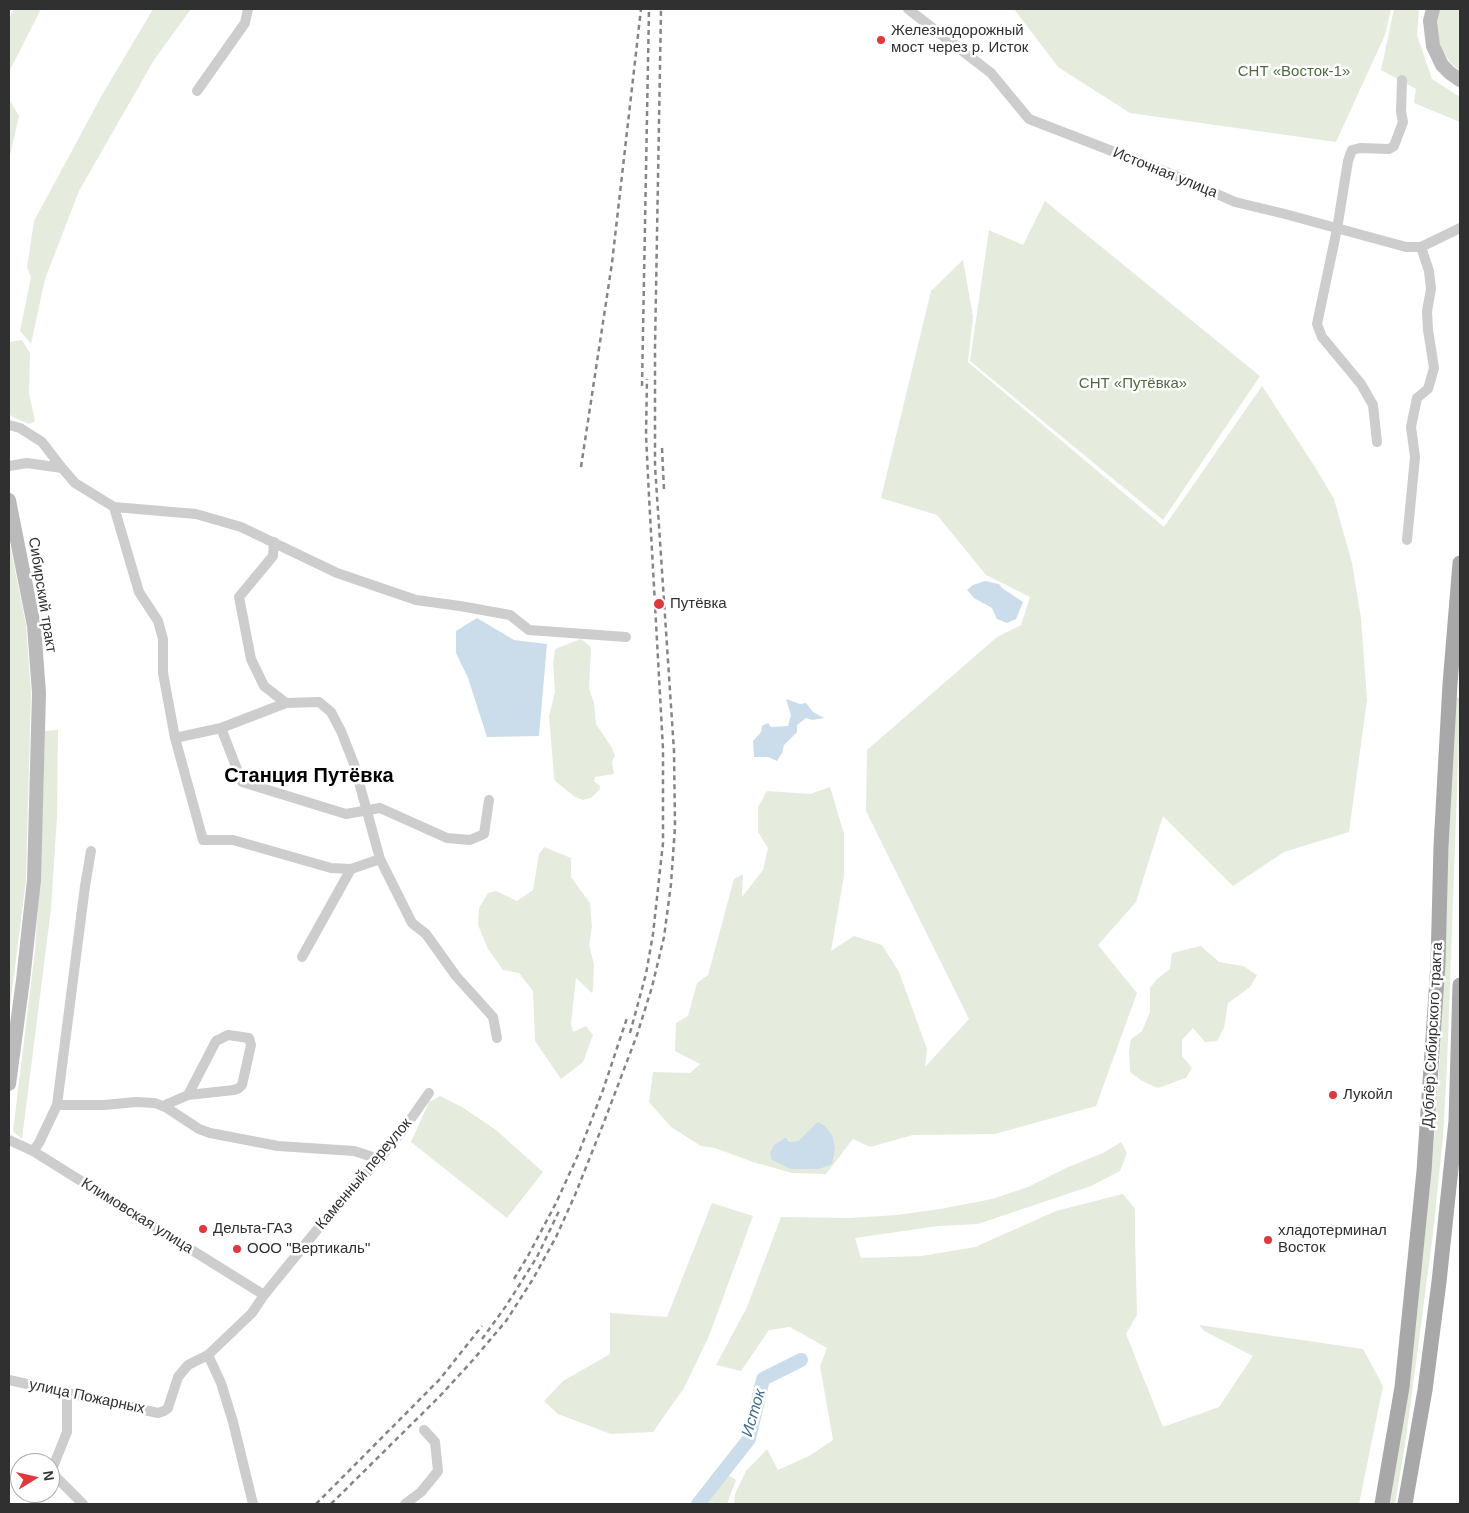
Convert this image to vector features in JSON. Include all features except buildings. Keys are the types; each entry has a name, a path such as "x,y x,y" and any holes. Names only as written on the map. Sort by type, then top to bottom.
{"main road":[{"path":"1431,10 1431,37 1436,55 1442,65 1460,80"},
{"name":"Сибирский тракт","path":"9,500 34,626 39,693 34,880 9,1084"},
{"name":"Дублёр Сибирского тракта","path":"1382,1504 1402,1387 1424,1171 1438,963 1441,846 1450,684 1460,563"},
{"name":"Дублёр Сибирского тракта","path":"1404,1504 1425,1390 1439,1282 1455,1125 1460,985"}],"street":[{"path":"197,91 245,23 248,9"},
{"name":"Источная улица","path":"908,9 991,73 1029,120 1174,175 1234,202 1406,247 1425,245"},
{"path":"1377,442 1373,405 1361,384 1322,337 1317,324 1337,229 1348,161 1352,150 1360,148 1389,149 1394,146 1403,122 1401,112 1402,80"},
{"path":"1407,540 1408,513 1415,457 1411,427 1417,398 1428,389 1434,368 1428,330 1427,311 1431,289 1425,245 1460,228"},
{"path":"9,425 20,428 42,442 75,483 114,507 196,514 241,527 337,573 416,600 510,615 529,630 626,637"},
{"path":"9,466 28,463 62,468"},
{"path":"114,507 139,592 158,621 163,638 163,673 175,738 203,840 233,840 332,868 351,869 380,859"},
{"path":"274,542 273,556 239,597 251,659 264,686 286,703"},
{"path":"175,738 221,728 286,703 319,702 331,712 354,764 380,859 412,923 426,934 456,976 493,1017 497,1038"},
{"path":"221,728 242,782 346,814 380,808 447,838 470,840 484,834 489,800"},
{"path":"33,1151 39,1143 57,1105 84,886 91,851"},
{"path":"302,957 351,869"},
{"path":"163,1106 188,1095 239,1088 242,1085 251,1045 249,1038 228,1035 219,1038 188,1095"},
{"name":"Каменный переулок","path":"164,1411 168,1408 178,1377 188,1365 208,1355 252,1313 264,1295 325,1220 403,1130 429,1093"},
{"path":"57,1105 141,1102 163,1106 199,1130 207,1133 278,1146 354,1151 379,1159"},
{"name":"Климовская улица","path":"9,1140 33,1151 264,1295"},
{"path":"208,1355 223,1391 253,1504"},
{"name":"улица Пожарных","path":"9,1380 158,1413 164,1411"},
{"path":"67,1392 68,1432 51,1472 83,1504"},
{"path":"405,1504 421,1492 438,1471 435,1442 424,1430"}],"green space":[{"path":"13,9 41,9 9,72 9,20"},
{"path":"153,9 191,9 154,60 79,191 45,279 31,344 20,331 31,277 27,268 34,221 102,95"},
{"name":"СНТ «Восток-1»","path":"1014,9 1391,9 1385,35 1336,142 1130,113 1058,67"},
{"path":"1394,9 1419,9 1417,35 1432,79 1460,97 1460,122 1414,103 1416,89 1381,70"},
{"path":"1440,9 1460,9 1460,71 1450,62 1438,40 1437,14"},
{"path":"9,99 19,116 9,160"},
{"name":"СНТ «Путёвка»","path":"1045,201 1260,376 1163,520 970,361 989,230 1023,245"},
{"path":"963,260 973,317 968,362 1164,527 1262,386 1334,499 1352,563 1361,618 1367,700 1349,832 1284,852 1233,886 1163,816 1136,902 1098,945 1137,993 1096,1106 995,1134 913,1135 870,1147 853,1139 826,1174 792,1173 753,1162 715,1148 701,1146 671,1127 649,1102 653,1072 690,1073 700,1064 675,1051 676,1023 688,1016 697,983 708,975 734,879 743,874 742,897 763,870 768,848 758,832 758,807 767,791 810,794 830,787 844,834 844,876 831,951 854,936 882,945 899,972 927,1049 925,1067 969,1019 866,811 867,750 997,637 1021,625 1030,597 986,575 937,515 881,498 931,291","holes":["818,1123 791,1169 774,1145 786,1137 789,1142 798,1141"]},
{"path":"22,340 30,353 29,393 35,421 29,424 11,416 9,412 9,342"},
{"path":"9,540 26,625 31,693 26,880 9,1015"},
{"path":"581,639 591,647 589,689 594,703 596,724 615,755 612,762 614,774 595,777 594,781 600,786 600,789 591,798 583,800 575,797 555,781 549,716 555,692 553,663 555,649"},
{"path":"1454,697 1460,698 1460,708 1443,1137 1433,1234 1406,1438 1395,1504 1387,1504 1414,1329 1434,1140 1440,1053"},
{"path":"58,730 57,817 51,909 22,1139 13,1131 35,950 41,863 45,731"},
{"path":"544,847 571,858 571,877 590,903 592,927 589,945 594,964 593,990 592,993 576,978 571,1024 573,1032 586,1026 593,1035 583,1062 561,1079 535,1041 533,991 519,973 503,970 488,949 478,925 479,908 488,893 496,891 517,901 533,890 539,854"},
{"path":"1201,946 1219,962 1243,966 1257,975 1250,987 1228,1003 1224,1028 1217,1041 1205,1042 1193,1028 1182,1040 1182,1056 1192,1068 1186,1078 1158,1088 1142,1081 1130,1072 1129,1052 1131,1039 1142,1031 1150,1012 1150,988 1157,979 1170,969 1172,953"},
{"path":"440,1096 462,1107 496,1130 543,1172 507,1218 411,1142 429,1102"},
{"path":"1121,1142 1127,1153 1120,1171 1091,1186 978,1224 938,1226 855,1238 861,1258 922,1256 975,1247 1056,1211 1123,1194 1135,1209 1137,1315 1126,1334 1163,1427 1219,1407 1253,1356 1204,1331 1199,1325 1363,1349 1383,1386 1359,1504 734,1504 735,1494 746,1471 767,1449 778,1470 809,1456 833,1440 820,1366 827,1348 790,1327 769,1330 741,1371 716,1365 747,1307 781,1217 849,1218 897,1215 992,1199 1028,1187 1066,1168 1103,1153"},
{"path":"712,1203 753,1216 709,1336 684,1388 653,1432 611,1434 558,1414 544,1401 563,1381 610,1354 610,1313 667,1317"},
{"path":"720,1470 736,1480 727,1504 704,1504"}],"water":[{"path":"985,581 999,584 1023,602 1016,619 1007,623 997,619 992,608 974,598 967,590 973,585"},
{"path":"477,618 514,640 547,644 539,736 487,737 468,678 456,653 456,631"},
{"path":"786,699 800,704 806,703 813,712 824,718 812,720 806,718 797,725 797,732 784,745 777,761 768,757 754,757 753,741 761,732 762,726 768,723 771,727 788,726 791,715"},
{"path":"818,1122 825,1126 832,1135 835,1148 832,1164 819,1169 791,1169 772,1160 770,1153 774,1145 786,1137 789,1142 798,1141"}],"waterway":[{"name":"Исток","path":"698,1504 749,1439 763,1379 801,1360"}],"railway":[{"path":"581,467 612,263 641,9"},
{"path":"642,386 649,9"},
{"path":"331,1504 440,1396 473,1360 506,1321 533,1279 556,1237 575,1195 604,1122 637,1035 652,987 664,937 671,884 675,827 674,751 655,466 655,348 661,9"},
{"path":"630,1033 646,974 653,934 663,843 663,749 646,435 647,379"},
{"path":"662,448 664,490"},
{"path":"514,1279 556,1203 578,1155 603,1090 627,1018"},
{"path":"482,1339 506,1306 537,1257 560,1209"},
{"path":"316,1504 440,1379 482,1326"}],"place":[{"name":"Железнодорожный мост через р. Исток","path":"881,40"},
{"name":"Путёвка","path":"659,604"},
{"name":"Лукойл","path":"1333,1095"},
{"name":"Дельта-ГАЗ","path":"203,1229"},
{"name":"хладотерминал Восток","path":"1268,1240"},
{"name":"ООО \"Вертикаль\"","path":"237,1249"}],"district":[{"name":"Станция Путёвка","path":"309,776"}]}
